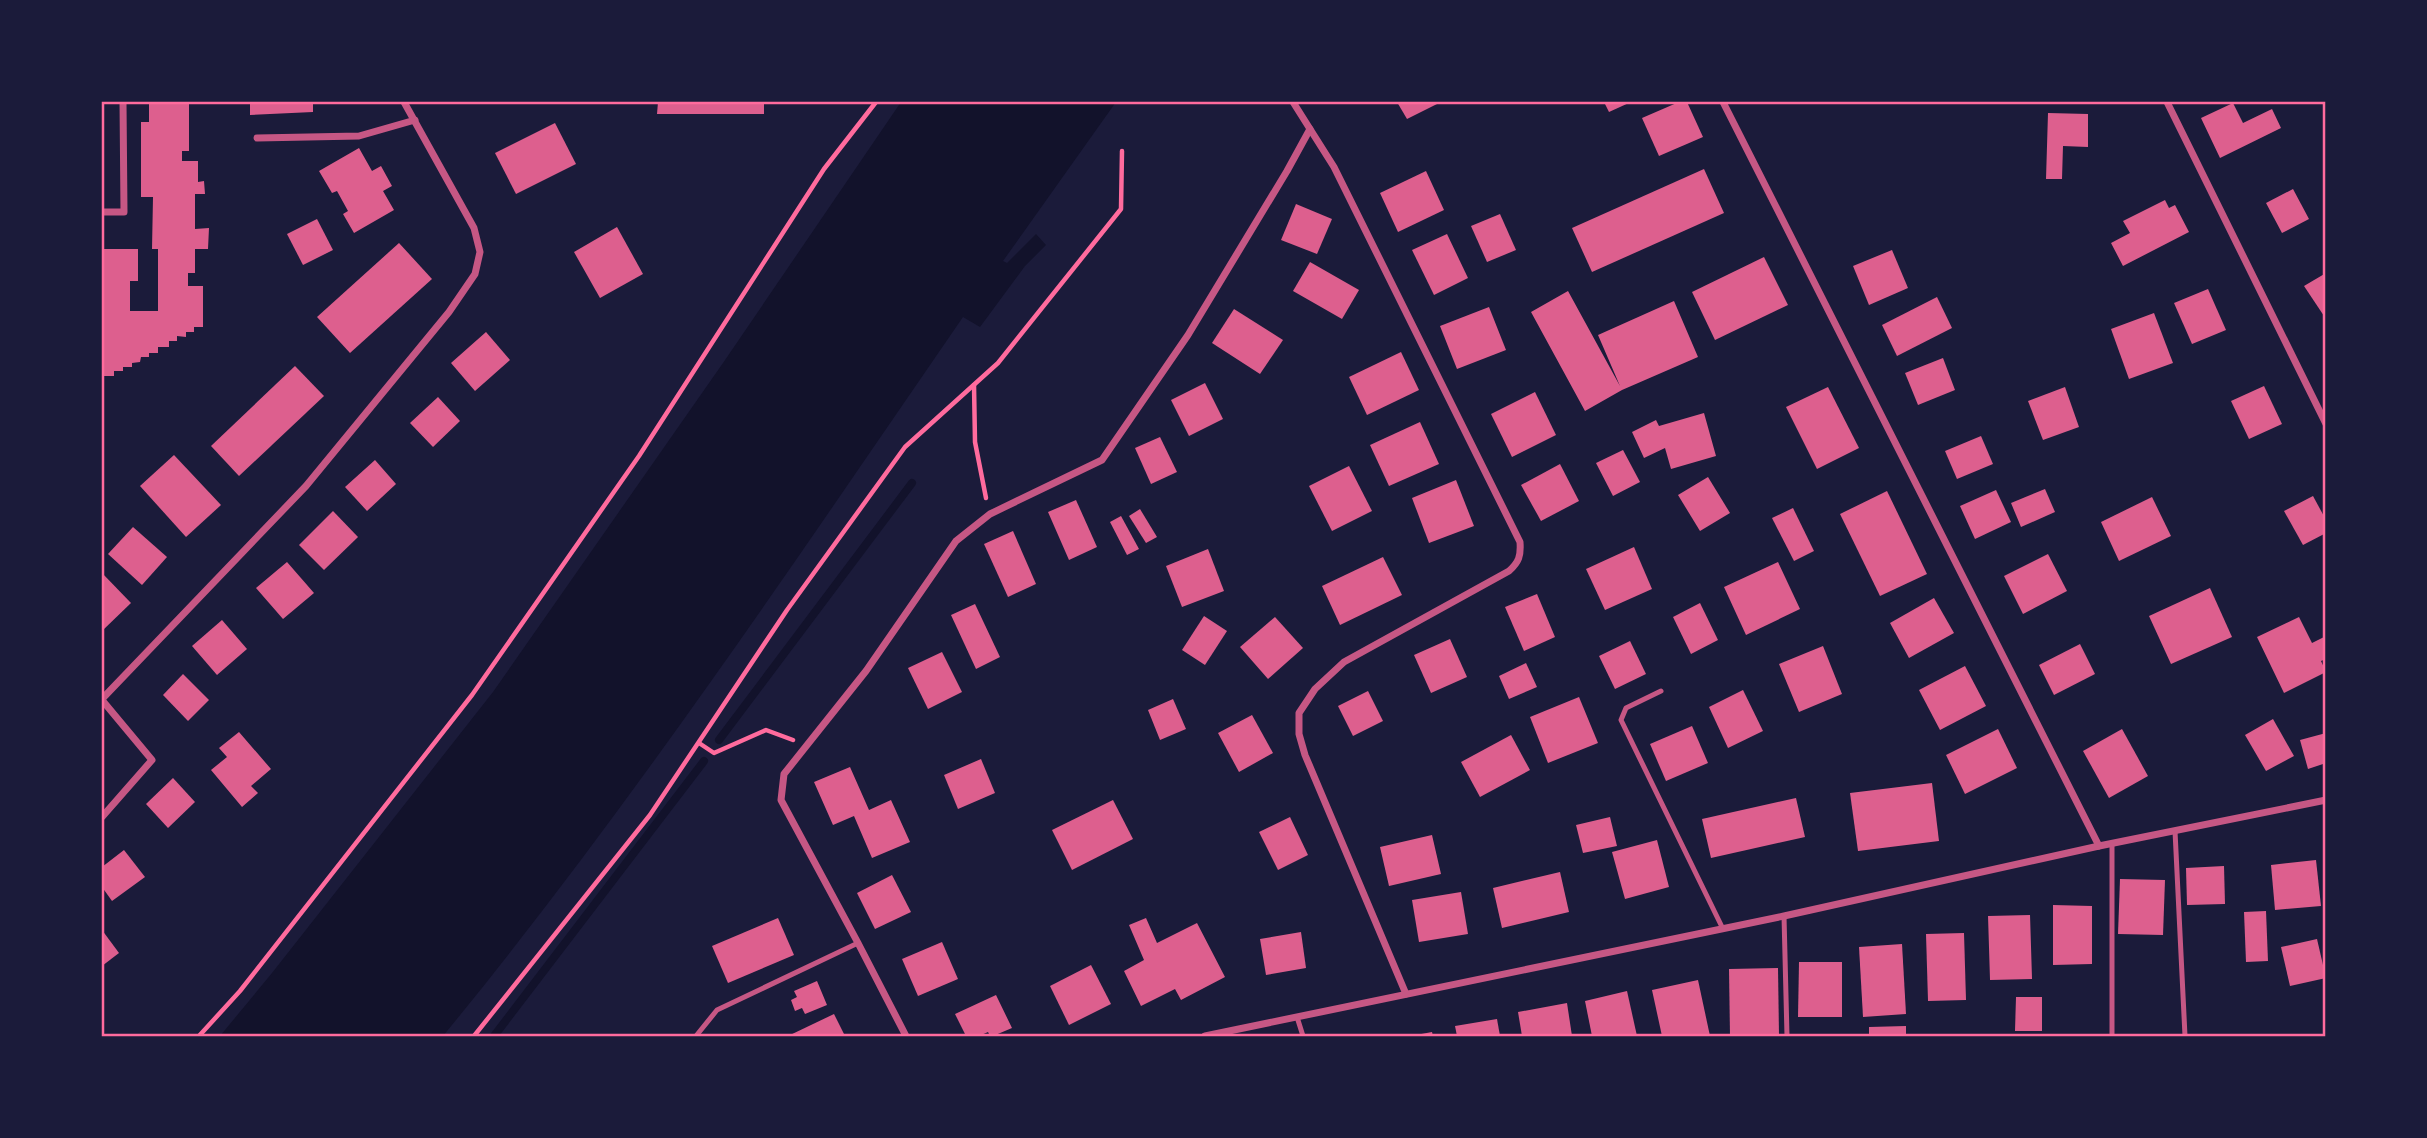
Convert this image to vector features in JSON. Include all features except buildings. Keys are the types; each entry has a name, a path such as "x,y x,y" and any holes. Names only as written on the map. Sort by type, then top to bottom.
{"street":[{"path":"102,212 124,212 123,102"},
{"path":"102,817 152,760 102,699 306,486 418,351 475,274 480,252 474,228 404,102"},
{"path":"1293,102 1335,167 1520,542 1518,563 1509,571 1344,662 1315,689 1299,713 1299,734 1306,755 1406,994"},
{"path":"1723,102 2099,846"},
{"path":"2167,102 2326,424"},
{"path":"257,138 359,136 415,120"},
{"path":"906,1037 780,800 783,774 866,670 956,541 990,514 1102,460 1188,335 1287,172 1310,129"},
{"path":"1205,1037 2326,800"}],"lane":[{"path":"1661,691 1626,708 1621,720 1723,929"},
{"path":"2175,831 2185,1037"},
{"path":"2112,844 2112,1037"},
{"path":"1784,916 1787,1037"},
{"path":"696,1037 717,1010 858,943"},
{"path":"1297,1017 1303,1037"}],"path":[{"path":"199,1037 240,991 472,695 639,456 824,169 876,102"},
{"path":"474,1037 650,815 787,610 905,447 998,363 1121,209 1122,151"},
{"path":"974,384 975,442 990,514"},
{"path":"699,743 714,753 766,730 806,745"}],"shaded area":[{"path":"901,102 1116,102 1003,261 1007,263 1036,234 1046,245 1025,266 980,327 963,317 774,592 645,773 580,862 443,1036 220,1036 493,692"}],"waterway":[{"path":"719,740 912,483"},
{"path":"494,1036 704,761"}]}
